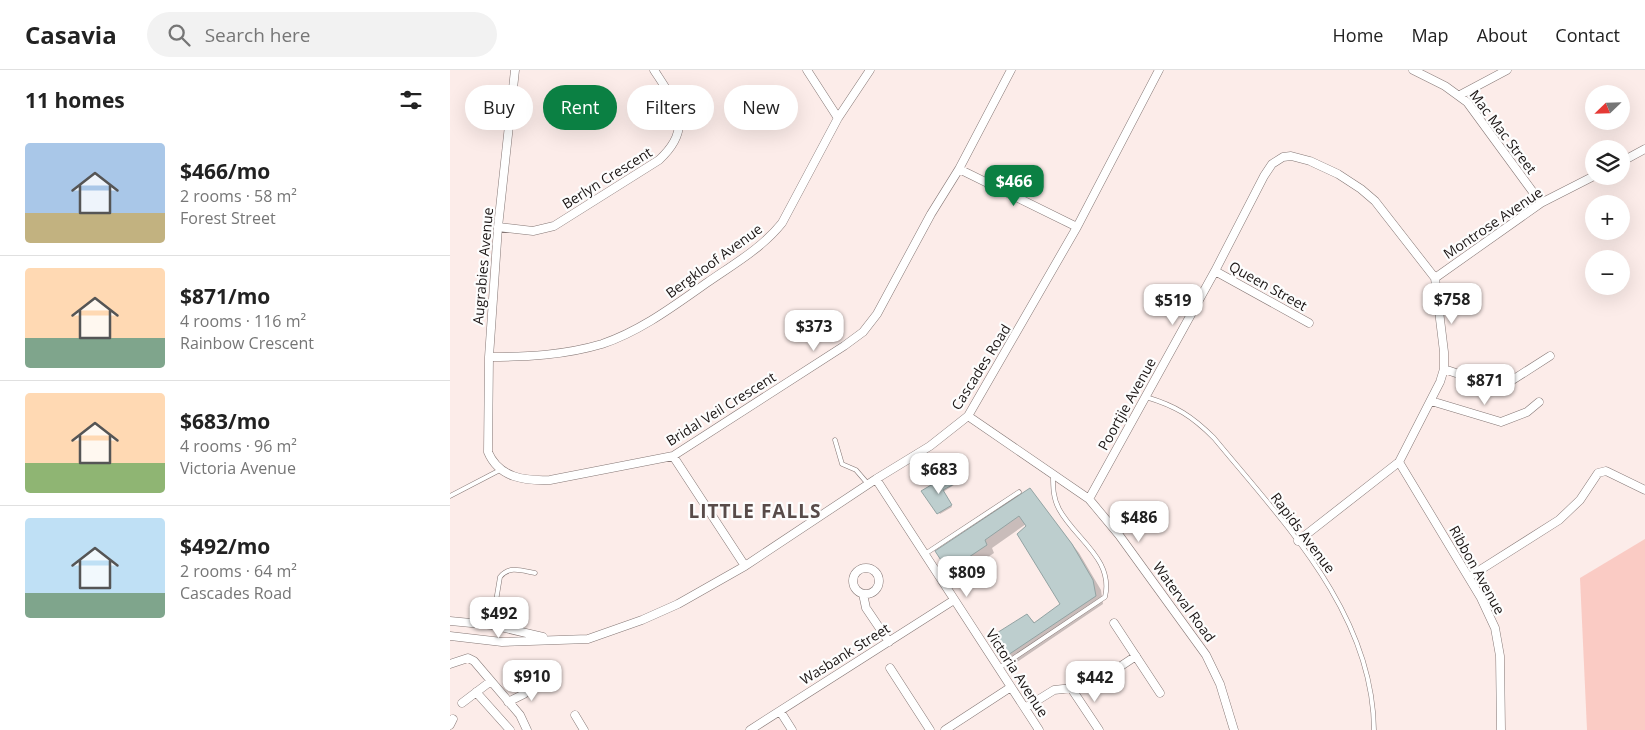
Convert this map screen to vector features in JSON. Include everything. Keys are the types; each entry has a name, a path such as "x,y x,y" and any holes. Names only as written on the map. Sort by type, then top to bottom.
{"street":[{"name":"Augrabies Avenue","path":"493,463 488,452 489,357 498,227 515,70"},
{"name":"Berlyn Crescent","path":"498,227 533,231 554,226 659,160 669,151 680,129 680,115 676,103 654,70"},
{"path":"807,70 838,118"},
{"name":"Bergkloof Avenue","path":"489,357 531,357 556,354 602,343 659,315 736,263 772,235 782,223 838,118 870,70"},
{"name":"Bridal Veil Crescent","path":"493,463 500,470 532,481 550,480 673,456 863,332 877,314 931,214 959,169 1011,70"},
{"name":"Cascades Road","path":"450,636 502,642 588,639 642,620 678,604 745,566 868,484 930,446 968,416 1077,227 1158,70"},
{"name":"Mac Mac Street","path":"1413,70 1460,95 1541,203"},
{"path":"1460,95 1507,70"},
{"path":"1630,158 1645,150"},
{"name":"Poortjie Avenue","path":"1089,499 1272,164 1283,157 1291,156 1310,161 1338,174 1361,189 1375,201 1435,278"},
{"path":"959,169 1077,227"},
{"name":"Montrose Avenue","path":"1435,278 1541,203 1585,181"},
{"name":"Queen Street","path":"1215,271 1309,323"},
{"path":"1298,541 1399,462 1431,401 1444,369 1444,352 1435,278"},
{"path":"1444,369 1500,388 1550,356"},
{"path":"1431,401 1501,422 1522,414 1539,402"},
{"name":"Waterval Road","path":"968,416 1053,472 1089,499 1159,588 1206,655 1223,691 1234,730"},
{"path":"673,456 745,566"},
{"name":"Ribbon Avenue","path":"1399,462 1469,577 1488,612 1498,642 1501,730"},
{"path":"1469,577 1559,520 1580,500 1598,473 1606,471 1645,490"},
{"name":"Victoria Avenue","path":"876,479 1039,730"},
{"path":"863,594 866,608 889,642"},
{"name":"Wasbank Street","path":"750,730 954,600"},
{"name":"Cascades Road","path":"450,621 492,625 552,640"},
{"path":"1114,622 1160,693"},
{"path":"1025,708 1054,690 1091,686 1136,656"},
{"path":"450,664 471,659 520,715 527,730"},
{"path":"890,668 930,730"},
{"path":"508,702 524,694 540,678 548,677"},
{"path":"462,703 491,681"},
{"path":"945,730 1011,687"},
{"path":"1071,688 1099,730"},
{"path":"476,692 510,730"},
{"path":"780,711 792,730"},
{"path":"574,715 584,730"}],"lane":[{"name":"Rapids Avenue","path":"1146,396 1184,411 1200,424 1214,438 1298,541 1346,615 1372,691 1374,730"},
{"path":"835,440 842,464 856,470 868,484"},
{"path":"450,496 500,470"},
{"path":"998,668 1105,597 1107,578 1097,557 1059,509 1053,489 1053,472"},
{"path":"924,554 1019,492"},
{"path":"492,625 500,577 503,572 510,569 535,573"}],"shaded area":[{"path":"1645,539 1645,730 1587,730 1580,578"}],"building":[{"path":"948,475 954,484 943,490 952,505 937,514 921,491"},
{"path":"1030,488 1072,544 1093,580 1096,596 1005,657 992,636 1027,614 1034,623 1060,604 1017,534 1026,526 1019,516 985,540 987,545 948,571 935,551"}],"district":[{"name":"LITTLE FALLS","path":"755,511"}]}
